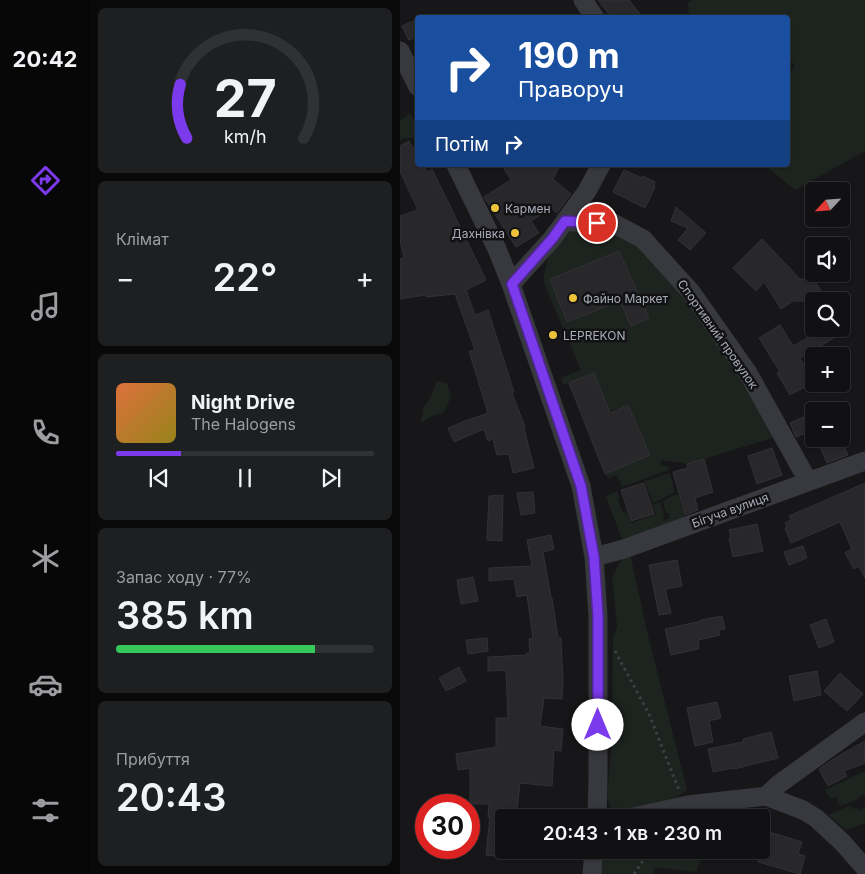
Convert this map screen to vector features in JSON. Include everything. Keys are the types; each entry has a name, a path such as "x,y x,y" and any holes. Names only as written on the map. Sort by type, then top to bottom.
{"street":[{"path":"583,0 593,15"},
{"path":"400,51 415,81"},
{"path":"457,167 512,284 581,486 594,557 598,616 597,809"},
{"path":"512,284 552,239 588,191 601,167"},
{"name":"Спортивний провулок","path":"565,221 583,223 611,222 643,239 691,292 748,373 808,481"},
{"name":"Бігуча вулиця","path":"594,557 633,545 865,461"},
{"path":"766,796 779,784 865,722"},
{"path":"669,809 766,796 803,810 816,818 842,842 865,868"},
{"path":"592,874 593,859"}],"path":[{"path":"612,646 653,723 681,798 678,807"},
{"path":"634,874 644,859"}],"shaded area":[{"path":"692,0 865,0 865,151 809,182 805,182 805,184 795,190 767,167 790,167 790,72 795,66 790,60 790,15 689,15 688,3"},
{"path":"410,113 415,122 415,138 400,140 400,121"},
{"path":"599,225 642,242 732,359 775,437 687,464 662,460 660,464 668,467 669,470 622,487 617,475 608,478 605,474 649,455 628,405 602,414 606,403 594,374 563,385 561,378 581,370 543,281 550,253 572,227"},
{"path":"437,381 447,383 451,397 444,412 432,416 421,423 423,408 430,398"},
{"path":"670,473 675,492 653,503 645,481"},
{"path":"617,492 623,513 627,513 630,523 656,515 653,505 660,502 665,520 670,518 668,513 666,513 663,501 676,494 678,494 685,518 622,540 606,496"},
{"path":"627,554 630,554 648,635 687,790 675,798 641,809 612,809 607,798 612,744 613,637 617,627 612,578"},
{"path":"865,771 865,795 860,796 859,799 840,806 836,797 830,798 825,790"},
{"path":"851,805 853,809 858,808 860,811 865,807 865,823 846,830 828,815"},
{"path":"604,859 701,859 696,872 655,867 653,874 601,874"}],"building":[{"path":"598,0 629,0 641,15 610,15"},
{"path":"415,20 415,37 409,40 402,26"},
{"path":"409,141 415,150 415,167 424,167 428,172 432,169 486,280 466,290 475,315 488,310 514,392 512,393 525,427 534,468 513,473 509,454 497,455 493,439 488,441 484,429 454,442 448,428 488,413 469,351 475,350 455,294 426,297 426,295 400,299 400,259 404,258 400,240 400,216 418,210 400,171 400,146"},
{"path":"503,167 559,167 553,179 571,194 557,213 551,208 531,221 539,233 516,247 484,197 511,180"},
{"path":"624,170 655,182 655,187 645,208 613,192"},
{"path":"676,207 706,233 690,250 678,240 688,228 671,221"},
{"path":"762,239 801,280 805,277 805,282 815,282 822,292 805,292 805,301 793,301 781,309 764,282 756,291 733,268"},
{"path":"619,251 649,318 631,326 620,301 567,322 550,279"},
{"path":"780,325 793,346 809,337 835,337 819,347 805,347 805,355 800,358 805,367 805,387 790,395 777,373 780,372 759,338"},
{"path":"594,373 610,413 628,405 650,455 605,474 569,383"},
{"path":"805,416 805,433 796,437 790,423"},
{"path":"820,447 844,447 848,455 827,463"},
{"path":"772,448 782,475 757,484 748,456"},
{"path":"704,459 713,492 695,498 698,510 685,515 673,472 688,468 687,464"},
{"path":"644,483 654,514 631,521 621,490"},
{"path":"865,483 865,578 859,566 854,569 845,553 852,549 840,522 791,543 785,528 787,527 785,523 791,520 789,516"},
{"path":"533,492 535,513 521,515 517,493"},
{"path":"503,495 502,541 487,540 489,496"},
{"path":"757,524 763,551 733,557 729,530"},
{"path":"551,535 554,549 543,552 558,638 561,638 562,699 544,698 540,726 563,729 561,751 554,750 552,786 520,783 517,809 495,809 495,856 486,855 490,817 488,817 489,804 480,804 480,794 470,794 470,768 458,770 456,754 496,747 496,718 508,718 506,670 488,671 488,657 527,655 526,653 530,653 529,639 533,639 527,595 517,597 514,579 489,581 489,568 532,566 527,540"},
{"path":"803,546 807,558 789,565 784,552"},
{"path":"677,560 682,586 665,589 671,613 659,615 649,565"},
{"path":"473,577 478,601 461,604 457,580"},
{"path":"722,616 725,629 719,630 720,635 698,640 699,649 671,655 665,629"},
{"path":"826,619 834,642 819,648 810,625"},
{"path":"487,638 488,651 468,654 466,640"},
{"path":"459,667 466,681 446,691 439,678"},
{"path":"817,671 821,695 794,701 789,676"},
{"path":"840,673 863,694 847,711 824,691"},
{"path":"717,702 721,718 709,721 713,742 695,746 687,708"},
{"path":"771,732 778,758 713,772 708,749 743,742 743,739"},
{"path":"865,741 865,763 844,771 847,776 828,786 819,769"},
{"path":"770,832 802,842 798,854 805,856 800,874 758,862 759,859 770,859"}],"place":[{"name":"Кармен","path":"495,208"},
{"name":"Дахнівка","path":"515,233"},
{"name":"Файно Маркет","path":"573,298"},
{"name":"LEPREKON","path":"553,335"}],"route":[{"path":"597,223 565,221 552,239 512,284 581,486 594,557 598,616 598,725"}]}
